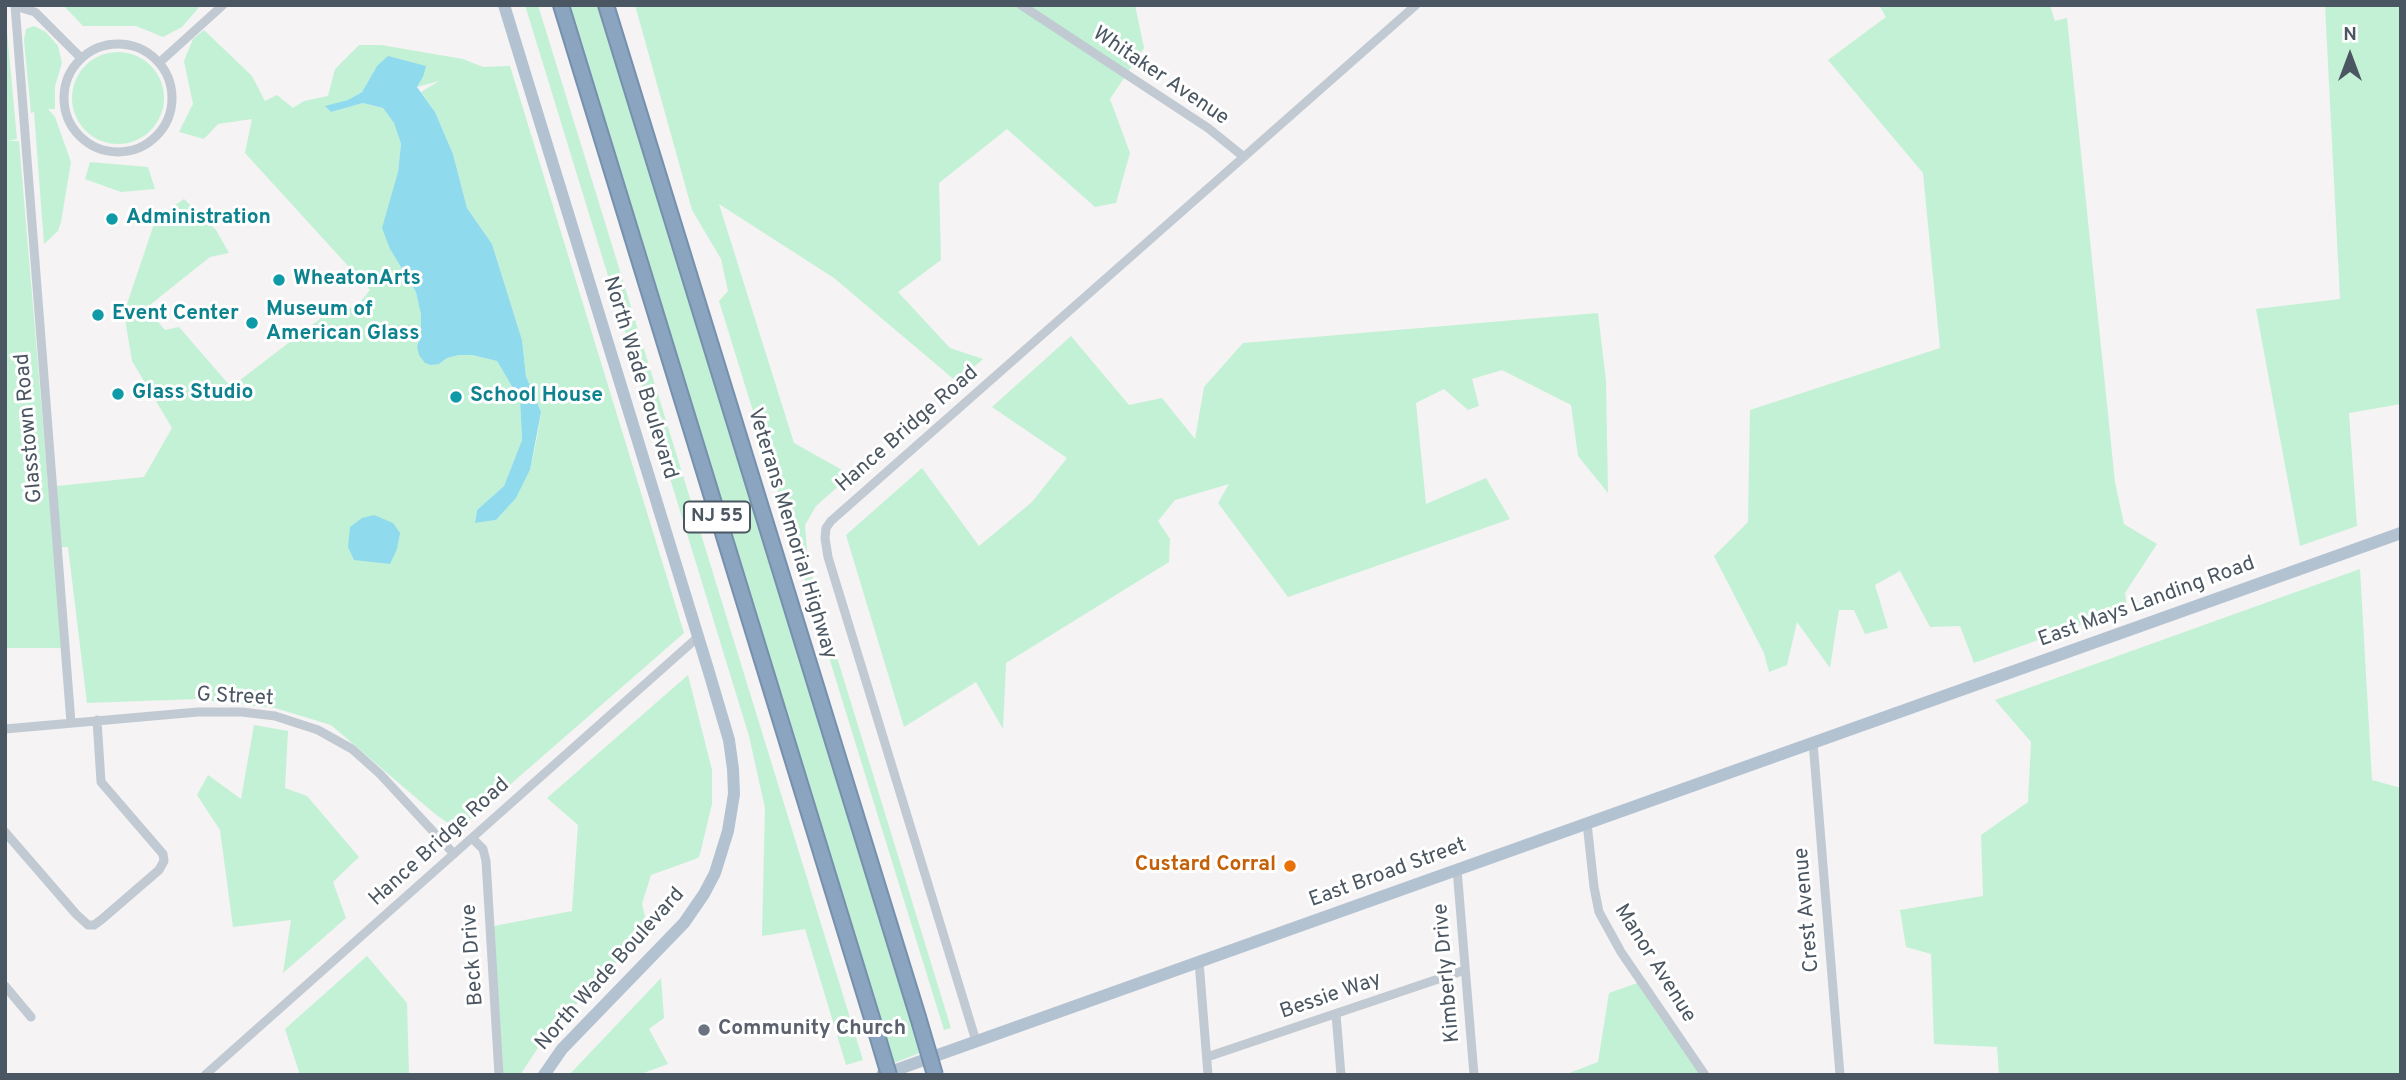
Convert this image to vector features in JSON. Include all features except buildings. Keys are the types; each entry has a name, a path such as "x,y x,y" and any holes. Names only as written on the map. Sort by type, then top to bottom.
{"highway":[{"name":"NJ 55","path":"561,5 889,1075"},
{"name":"Veterans Memorial Highway","path":"606,5 936,1075"}],"main road":[{"name":"North Wade Boulevard","path":"504,5 731,750 734,794 723,851 704,894 684,923 562,1049 544,1075"},
{"name":"East Mays Landing Road","path":"1906,709 2401,533"},
{"name":"East Broad Street","path":"882,1075 1906,709"}],"street":[{"path":"160,62 223,5"},
{"name":"Whitaker Avenue","path":"1021,5 1208,128 1244,157"},
{"name":"Hance Bridge Road","path":"976,1041 828,557 826,528 1416,5"},
{"path":"15,6 35,12 80,57"},
{"name":"Glasstown Road","path":"15,6 71,723"},
{"path":"121,43 143,49 160,62 169,76 173,99 168,121 155,138 134,150 113,152 92,146 75,133 65,116 62,92 68,72 80,57 99,46 121,43"},
{"name":"Hance Bridge Road","path":"205,1075 698,637"},
{"name":"G Street","path":"5,729 198,712 242,712 275,716 318,730 352,749 454,854"},
{"path":"5,832 88,925 94,925 101,920 159,870 164,861 161,850 101,782 97,720"},
{"name":"Crest Avenue","path":"1813,742 1840,1075"},
{"name":"Manor Avenue","path":"1587,823 1599,912 1621,952 1705,1075"},
{"name":"Beck Drive","path":"472,838 483,849 486,861 499,1075"},
{"name":"Kimberly Drive","path":"1457,869 1474,1075"},
{"path":"1199,961 1208,1075"},
{"name":"Bessie Way","path":"1207,1057 1465,970"},
{"path":"5,986 31,1017"},
{"path":"1336,1014 1341,1075"}],"green space":[{"path":"63,5 201,5 182,27 163,37 136,26 83,26"},
{"path":"525,5 538,5 863,1060 846,1065 805,929 762,936 765,808 749,736"},
{"path":"567,5 599,5 922,1052 894,1063"},
{"path":"635,5 1135,5 1144,48 1110,99 1130,153 1116,203 1095,207 1007,129 939,183 941,260 898,292 950,348 983,359 957,382 834,278 719,204 794,443 851,475 816,506 805,525 808,563 951,1028 944,1030 719,301 728,291 721,259 692,210"},
{"path":"1879,5 2050,5 2055,21 2067,18 2115,482 2124,524 2157,544 2125,593 2127,608 1974,663 1960,626 1930,627 1900,571 1875,585 1888,628 1865,634 1854,610 1839,610 1830,668 1797,622 1787,665 1769,672 1764,653 1714,556 1748,522 1750,410 1940,348 1923,173 1828,60 1886,17"},
{"path":"2325,5 2401,5 2401,404 2349,413 2357,526 2300,546 2256,309 2340,299"},
{"path":"5,10 17,139 8,141 19,141 62,648 5,648"},
{"path":"34,26 46,32 58,46 62,63 55,86 55,109 48,109 55,117 71,162 61,222 58,231 44,244 34,112 31,113 24,40 26,29"},
{"path":"204,30 252,76 265,101 277,95 293,108 304,101 328,96 335,69 359,45 381,45 463,59 483,67 510,66 684,633 458,830 435,814 331,725 275,708 197,699 87,703 68,547 61,547 57,486 144,477 172,428 132,361 124,313 156,218 184,199 216,230 229,253 210,257 146,308 165,330 179,327 231,387 325,315 358,305 370,290 245,153 252,119 218,124 204,139 179,132 193,104 184,61 193,39","holes":["377,66 423,77 417,87 439,81 421,92 435,112 453,154 467,208 492,244 522,340 526,376 541,412 530,470 516,498 496,520 475,523 477,510 504,486 522,440 520,400 497,361 459,355 447,358 439,364 417,346 421,336 421,315 416,292 390,249 401,144 394,123 383,108 363,103 331,112 326,107 362,92"]},
{"path":"118,52 136,55 151,65 161,80 164,98 161,116 151,131 136,141 118,144 100,141 85,131 75,116 72,98 75,80 85,65 100,55"},
{"path":"90,162 148,167 155,189 121,192 85,179"},
{"path":"1598,313 1606,381 1608,493 1578,456 1571,405 1502,370 1472,379 1479,406 1468,410 1444,389 1416,403 1426,504 1486,478 1510,519 1288,597 1218,503 1229,484 1175,500 1158,521 1170,539 1169,562 1006,663 1003,729 976,682 904,727 846,535 922,468 979,546 1032,502 1067,458 992,407 1071,336 1129,405 1162,398 1195,439 1204,387 1243,343"},
{"path":"2360,569 2372,780 2401,788 2401,1075 1999,1075 1997,1047 1934,1044 1931,954 1906,947 1900,910 1983,896 1981,835 2028,802 2031,742 1995,700"},
{"path":"688,675 712,770 712,804 700,854 698,858 651,875 642,904 648,929 546,1036 520,1075 499,1075 489,927 572,911 578,825 547,798"},
{"path":"254,725 288,731 285,788 307,796 359,857 333,882 346,918 283,973 291,920 233,927 220,830 197,795 208,775 241,799"},
{"path":"367,956 407,1003 409,1075 300,1075 285,1029"},
{"path":"661,978 664,1018 649,1029 668,1064 638,1075 569,1075"},
{"path":"1646,980 1705,1075 1564,1075 1598,1062 1609,993"}],"water":[{"path":"388,56 426,66 417,87 435,112 453,154 467,208 492,244 522,340 526,376 541,412 530,470 516,498 496,520 475,523 477,510 504,486 522,440 520,400 497,361 459,355 431,365 425,363 419,355 417,346 421,336 421,315 416,292 390,249 382,228 398,172 401,144 394,123 383,108 363,103 331,112 325,106 348,100 362,92 377,66"},
{"path":"374,515 393,523 400,533 390,564 354,560 348,547 350,527 362,518"}],"place":[{"name":"Administration","path":"112,219"},
{"name":"WheatonArts","path":"279,280"},
{"name":"Event Center","path":"98,315"},
{"name":"Museum of American Glass","path":"252,323"},
{"name":"Glass Studio","path":"118,394"},
{"name":"School House","path":"456,397"},
{"name":"Custard Corral","path":"1290,866"},
{"name":"Community Church","path":"704,1030"}]}
